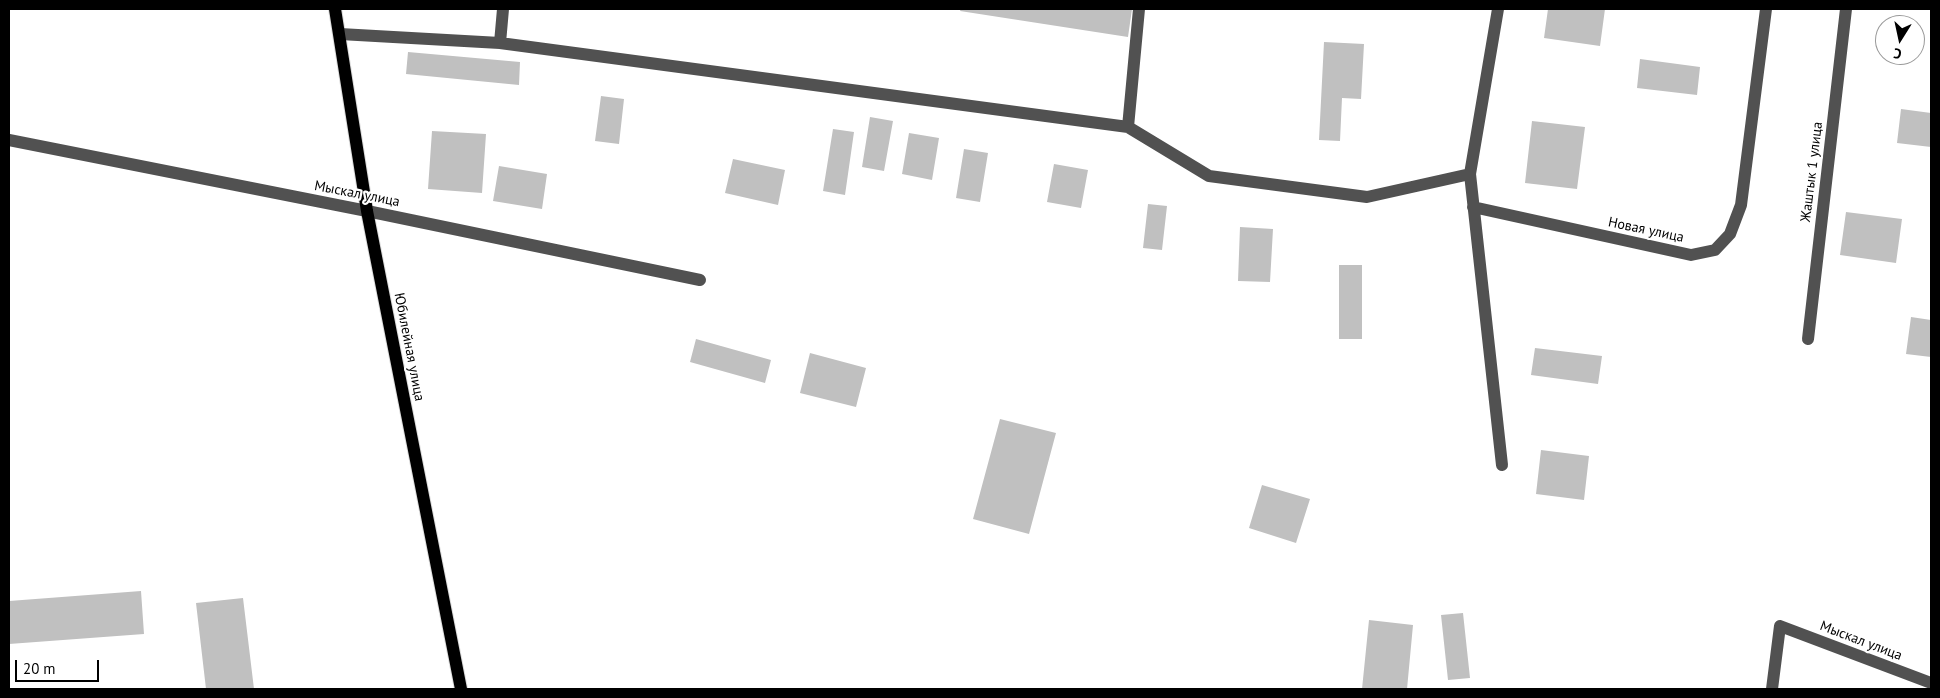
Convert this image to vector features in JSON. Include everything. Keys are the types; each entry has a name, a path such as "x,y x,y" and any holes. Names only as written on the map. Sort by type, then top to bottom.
{"main road":[{"name":"Юбилейная улица","path":"335,9 367,211 461,689"}],"street":[{"path":"500,43 503,9"},
{"path":"1128,127 1140,9"},
{"path":"1498,9 1470,174 1502,465"},
{"name":"Новая улица","path":"1473,207 1691,255 1715,250 1730,234 1740,205 1766,9"},
{"name":"Жаштык 1 улица","path":"1808,339 1846,9"},
{"path":"340,34 500,43 1128,127 1209,176 1367,197 1470,174"},
{"name":"Мыскал улица","path":"9,140 367,211 700,280"},
{"name":"Мыскал улица","path":"1772,689 1780,626 1931,683"}],"building":[{"path":"961,9 1132,9 1128,37 960,11"},
{"path":"1548,9 1605,9 1600,46 1544,38"},
{"path":"1324,42 1364,44 1361,99 1342,98 1340,141 1319,140"},
{"path":"408,52 520,62 519,85 406,74"},
{"path":"1640,59 1700,67 1697,95 1637,88"},
{"path":"601,96 624,99 619,144 595,141"},
{"path":"1901,109 1931,113 1931,147 1897,143"},
{"path":"870,117 893,121 884,171 862,167"},
{"path":"1532,121 1585,127 1577,189 1525,183"},
{"path":"833,129 854,132 845,195 823,191"},
{"path":"432,131 486,134 482,193 428,189"},
{"path":"909,133 939,138 932,180 902,174"},
{"path":"964,149 988,153 980,202 956,198"},
{"path":"733,159 785,170 778,205 725,193"},
{"path":"1054,164 1088,170 1081,208 1047,202"},
{"path":"499,166 547,174 542,209 493,201"},
{"path":"1148,204 1167,206 1162,250 1143,248"},
{"path":"1846,212 1902,219 1896,263 1840,255"},
{"path":"1240,227 1273,229 1270,282 1238,281"},
{"path":"1339,265 1362,265 1362,339 1339,339"},
{"path":"1911,317 1931,320 1931,357 1906,354"},
{"path":"696,339 771,360 765,383 690,362"},
{"path":"1535,348 1602,356 1598,384 1531,375"},
{"path":"810,353 866,368 856,407 800,393"},
{"path":"1000,419 1056,433 1029,534 973,519"},
{"path":"1541,450 1589,456 1584,500 1536,494"},
{"path":"1262,485 1310,499 1296,543 1249,528"},
{"path":"141,591 144,634 9,644 9,601"},
{"path":"243,598 254,689 206,689 196,603"},
{"path":"1463,613 1470,678 1448,680 1441,615"},
{"path":"1369,620 1413,625 1407,689 1362,689"}]}
